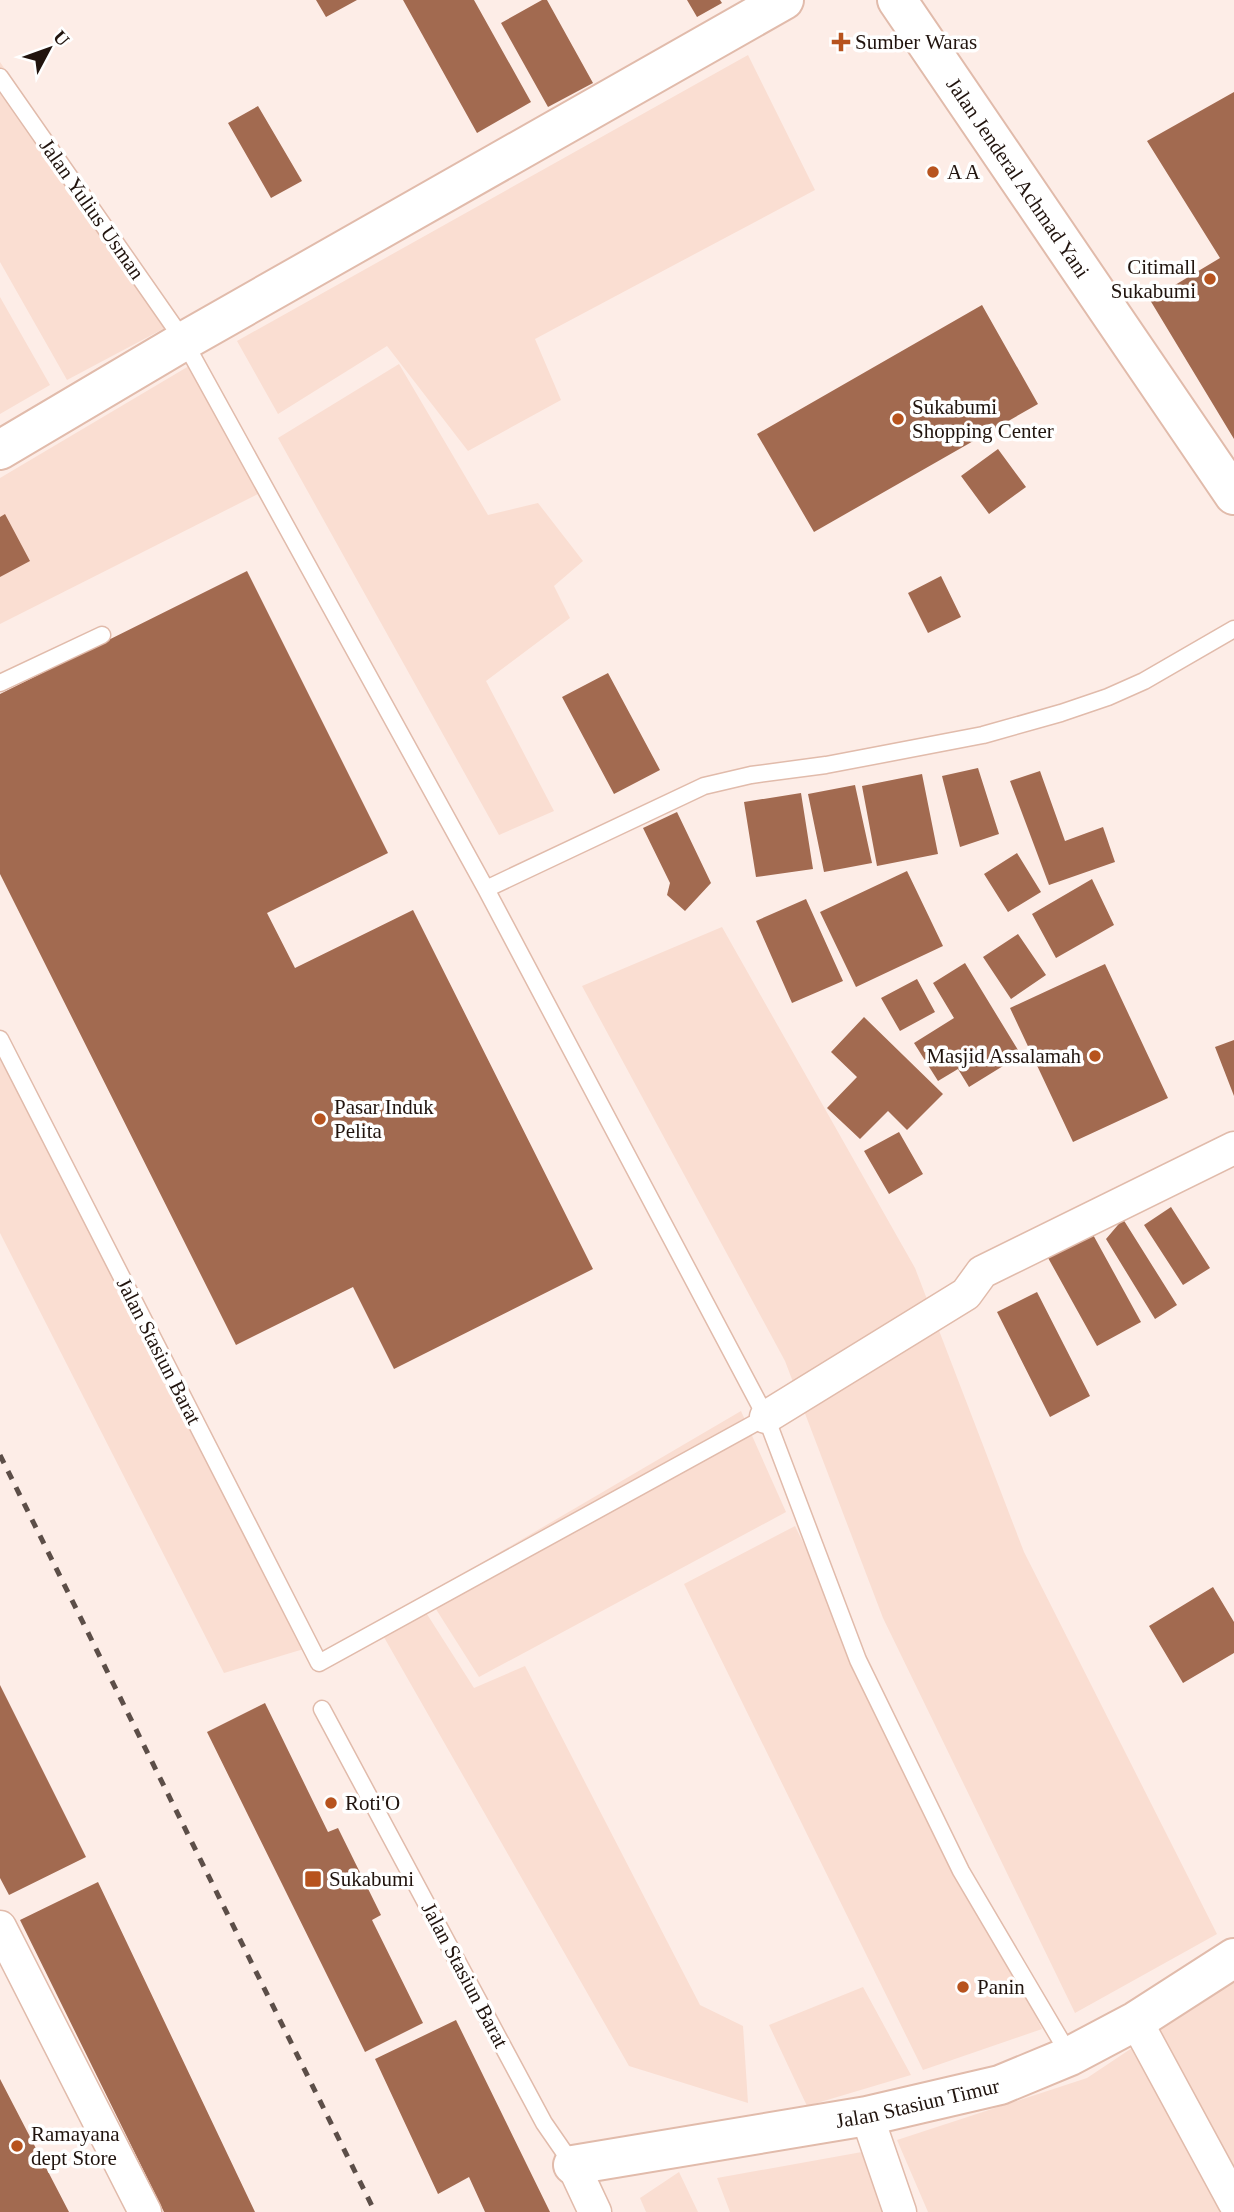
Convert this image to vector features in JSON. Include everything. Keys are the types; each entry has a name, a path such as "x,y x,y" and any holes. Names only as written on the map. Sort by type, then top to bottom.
{"main road":[{"path":"0,450 184,341 785,0"},
{"name":"Jalan Jenderal Achmad Yani","path":"897,0 1234,495"},
{"name":"Jalan Stasiun Timur","path":"573,2165 867,2116 1000,2085 1070,2056 1136,2021 1234,1958"}],"street":[{"path":"765,1417 966,1294 982,1272 1234,1148"},
{"path":"0,1927 145,2212"},
{"path":"1136,2021 1234,2202"},
{"path":"867,2116 900,2212"},
{"path":"573,2165 595,2212"}],"lane":[{"name":"Jalan Yulius Usman","path":"0,77 184,341 486,889 765,1417 858,1660 961,1871 1070,2056"},
{"path":"486,889 704,786 751,775 826,765 970,737 1061,713 1144,681 1234,629"},
{"path":"0,683 102,635"},
{"name":"Jalan Stasiun Barat","path":"0,1039 319,1663 765,1417"},
{"name":"Jalan Stasiun Barat","path":"323,1709 544,2123 573,2165"}],"shaded area":[{"path":"748,55 815,190 535,339 561,400 468,451 387,346 278,414 237,341"},
{"path":"0,62 178,321 67,380 0,262"},
{"path":"0,297 50,385 0,414"},
{"path":"194,363 260,493 0,624 0,478"},
{"path":"399,364 488,515 538,503 583,561 554,586 570,618 486,681 554,811 499,835 278,438"},
{"path":"722,927 915,1268 1024,1552 1217,1934 1075,2013 883,1618 785,1361 582,986"},
{"path":"0,1046 307,1648 224,1673 0,1233"},
{"path":"741,1411 786,1512 479,1677 427,1595"},
{"path":"795,1526 1042,2029 923,2070 684,1584"},
{"path":"418,1600 474,1688 525,1666 700,2005 743,2026 748,2103 629,2066 381,1632"},
{"path":"1234,1980 1234,2206 1231,2209 1218,2212 928,2212 897,2140 1087,2078"},
{"path":"863,1987 911,2075 807,2106 769,2025"},
{"path":"873,2150 891,2212 730,2212 717,2178"},
{"path":"679,2172 698,2212 646,2212 640,2198"}],"building":[{"path":"316,0 357,0 326,17"},
{"path":"403,0 474,0 531,102 477,133"},
{"path":"542,0 547,0 593,83 548,107 501,23"},
{"path":"687,0 720,0 722,3 697,17"},
{"name":"Citimall Sukabumi","path":"1234,92 1234,439 1150,300 1220,258 1147,141"},
{"path":"258,106 302,181 271,198 228,123"},
{"name":"Sukabumi Shopping Center","path":"982,305 1038,404 814,532 757,434"},
{"path":"998,449 1026,487 989,514 961,476"},
{"path":"5,514 30,561 0,577 0,517"},
{"name":"Pasar Induk Pelita","path":"247,571 388,853 267,913 295,968 413,910 593,1269 394,1369 353,1287 236,1345 0,874 0,694"},
{"path":"941,576 961,617 928,633 908,593"},
{"path":"608,673 660,770 614,794 562,697"},
{"path":"978,768 999,834 960,847 942,776"},
{"path":"1040,771 1065,841 1103,827 1115,862 1049,885 1010,781"},
{"path":"922,774 938,854 877,866 862,786"},
{"path":"855,785 872,863 824,872 808,794"},
{"path":"801,793 813,869 756,877 744,802"},
{"path":"677,812 711,883 685,911 667,895 670,883 643,828"},
{"path":"1017,853 1041,892 1008,912 984,874"},
{"path":"907,871 943,946 856,987 820,912"},
{"path":"1092,879 1114,925 1056,958 1032,914"},
{"path":"806,899 843,981 792,1003 756,921"},
{"path":"1018,934 1046,975 1011,999 983,957"},
{"path":"965,963 1021,1055 969,1087 958,1069 938,1081 914,1043 954,1018 933,983"},
{"path":"1105,964 1168,1098 1073,1142 1010,1008"},
{"path":"917,979 935,1012 900,1031 881,998"},
{"path":"864,1017 943,1094 907,1130 888,1111 860,1139 827,1108 857,1077 831,1052"},
{"path":"1234,1040 1234,1096 1215,1047"},
{"path":"899,1132 923,1174 889,1194 864,1151"},
{"path":"1171,1207 1210,1268 1183,1285 1144,1225"},
{"path":"1123,1219 1177,1305 1155,1319 1106,1239"},
{"path":"1091,1231 1141,1322 1097,1346 1047,1256"},
{"path":"1037,1292 1090,1396 1050,1417 997,1312"},
{"path":"1213,1587 1234,1622 1234,1653 1183,1683 1149,1626"},
{"path":"0,1685 86,1857 9,1895 0,1878"},
{"path":"265,1703 328,1832 338,1828 381,1915 372,1920 423,2023 365,2052 207,1732"},
{"path":"98,1882 255,2212 164,2212 20,1920"},
{"path":"456,2020 550,2212 485,2212 469,2177 438,2194 375,2059"},
{"name":"Ramayana dept Store","path":"0,2079 69,2212 0,2212"}],"railway":[{"path":"0,1455 375,2212"}],"place":[{"name":"Sumber Waras","path":"841,42"},
{"name":"A A","path":"933,172"},
{"name":"Citimall Sukabumi","path":"1210,279"},
{"name":"Sukabumi Shopping Center","path":"898,419"},
{"name":"Masjid Assalamah","path":"1095,1056"},
{"name":"Pasar Induk Pelita","path":"320,1119"},
{"name":"Roti'O","path":"331,1803"},
{"name":"Sukabumi","path":"313,1879"},
{"name":"Panin","path":"963,1987"},
{"name":"Ramayana dept Store","path":"17,2146"}]}
